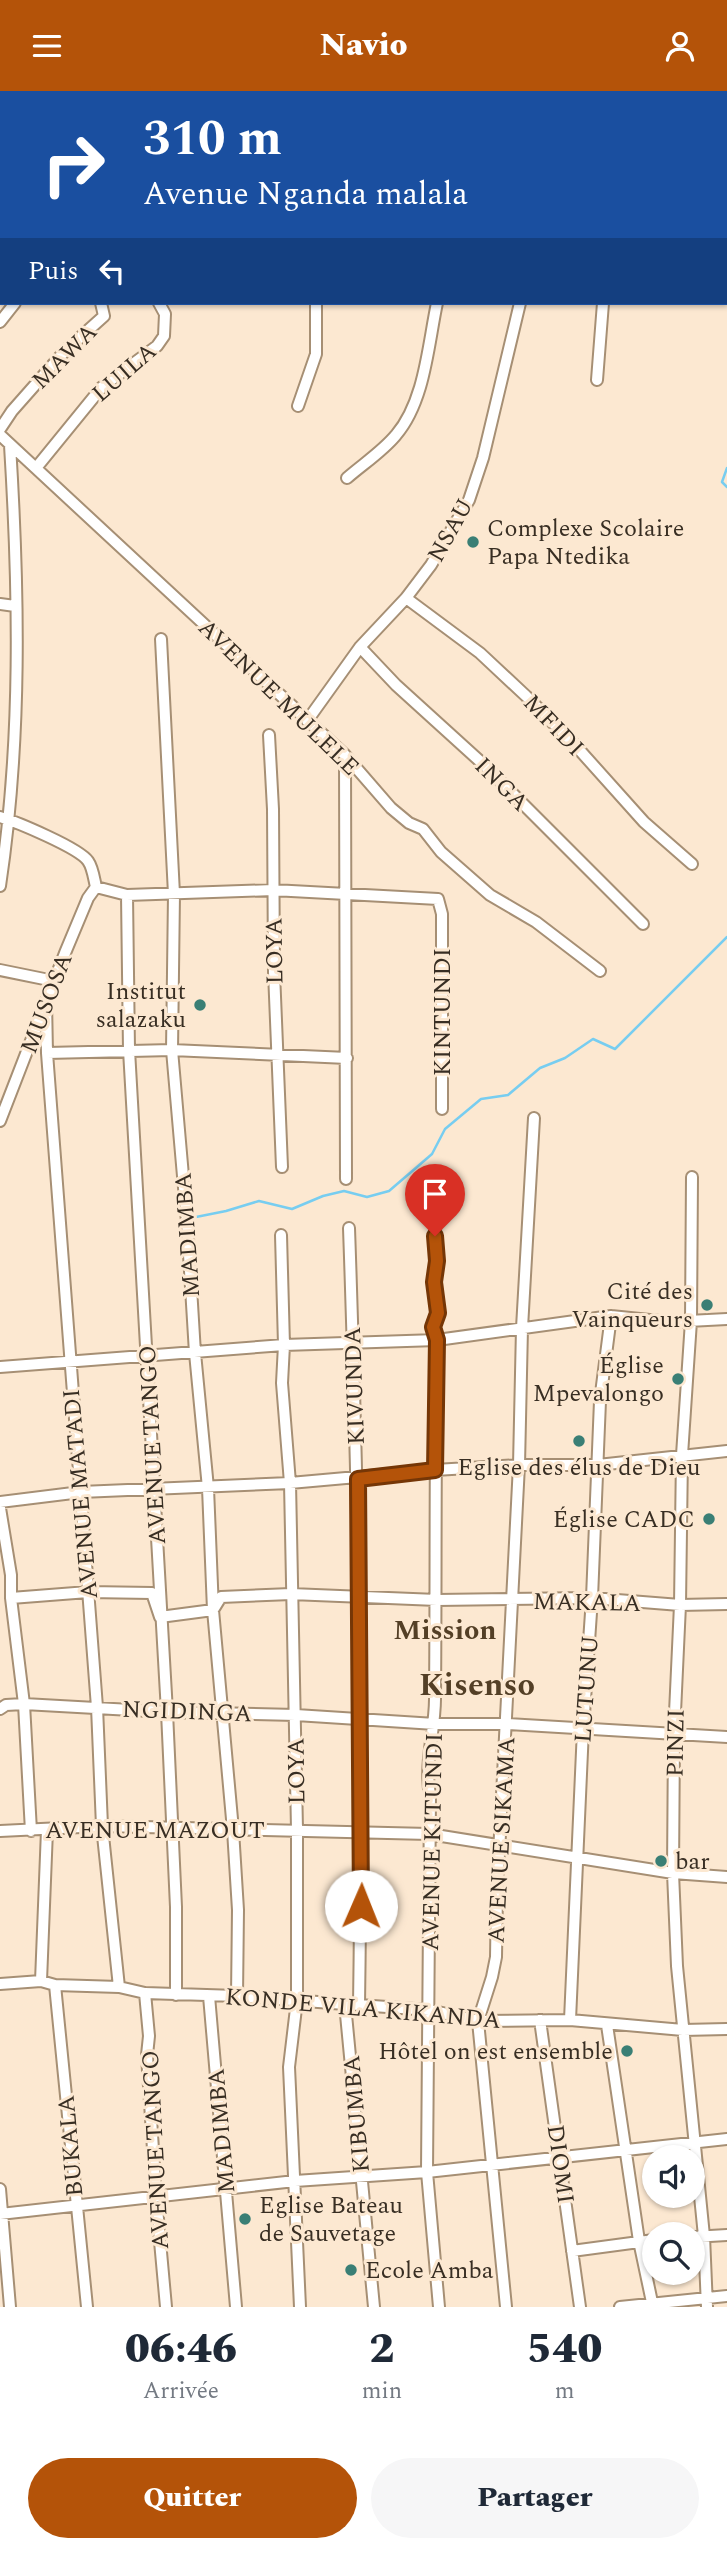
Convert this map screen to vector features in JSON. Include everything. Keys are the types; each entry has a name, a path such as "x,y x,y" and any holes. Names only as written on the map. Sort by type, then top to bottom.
{"street":[{"path":"0,322 13,305"},
{"name":"MAWA","path":"0,429 12,411 65,351 104,316 101,305"},
{"name":"LUILA","path":"36,468 102,387 157,346 164,336 165,314 160,305"},
{"path":"298,406 316,354 316,305"},
{"path":"348,478 395,436 407,418 425,371 437,305"},
{"name":"NSAU","path":"307,721 360,647 406,598 431,565 469,500 486,446 520,305"},
{"path":"597,380 603,305"},
{"name":"AVENUE MULELE","path":"0,435 345,755 391,808 409,823 423,829 441,852 490,895 536,922 600,971"},
{"path":"0,886 4,818 16,714 14,512 10,445"},
{"name":"MFIDI","path":"406,598 480,653 508,678 575,745 644,822 692,864"},
{"path":"0,604 15,605"},
{"name":"MADIMBA","path":"161,639 174,894 172,1049 208,1488 213,1610 233,1830 238,1910 237,1996"},
{"name":"INGA","path":"360,647 396,685 483,764 643,924"},
{"name":"LOYA","path":"268,735 273,809 274,972 282,1167"},
{"path":"345,755 346,1179"},
{"path":"4,818 83,856 90,864 96,887 127,895 273,890 344,892"},
{"name":"MUSOSA","path":"0,1121 3,1104 88,898 96,887"},
{"name":"KINTUNDI","path":"344,892 436,898 442,914 442,1109"},
{"name":"AVENUE TANGO","path":"127,895 129,1051 167,1712 176,1907 176,1995"},
{"path":"0,970 54,981"},
{"name":"AVENUE MATADI","path":"46,1001 47,1053 97,1707 103,1826 120,1987"},
{"path":"47,1053 172,1049 347,1058"},
{"name":"AVENUE SIKAMA","path":"506,2307 478,2021 496,1957 499,1846 519,1465 522,1328 534,1118"},
{"name":"PINZI","path":"692,1177 691,1321 682,1455 673,1873 677,1966 695,2141 698,2222"},
{"name":"AVENUE KITUNDI","path":"434,1210 437,1261 434,1282 438,1313 433,1327 437,1340 437,1600 434,1630 435,1724 428,1776 428,2172 439,2307"},
{"name":"KIVUNDA","path":"349,1228 358,1479 362,1831 359,2005"},
{"name":"LOYA","path":"281,1235 285,1345 282,1383 290,1483 296,1716 297,2000 289,2067 300,2307"},
{"path":"0,1367 285,1345 437,1340 611,1316 669,1322 727,1319"},
{"name":"LUTUNU","path":"570,2020 600,1401 611,1316"},
{"path":"0,1502 81,1492 153,1491 358,1479 435,1470 519,1465 598,1465 727,1451"},
{"path":"0,1508 11,1575 11,1598 24,1703 31,1831"},
{"path":"11,1598 88,1592 152,1593 160,1617"},
{"name":"MAKALA","path":"160,1617 213,1610 221,1597 291,1594 437,1600 592,1598 680,1605 727,1604"},
{"name":"NGIDINGA","path":"0,1709 6,1705 24,1703 435,1724 507,1724 727,1737"},
{"name":"AVENUE MAZOUT","path":"0,1831 103,1826 429,1834 673,1873 727,1877"},
{"path":"41,1981 47,1830"},
{"name":"KONDE VILA KIKANDA","path":"0,1984 41,1981 55,1985 120,1987 145,1993 237,1996 429,2010 478,2021 570,2020 607,2025 727,2029"},
{"name":"BUKALA","path":"55,1985 87,2307"},
{"name":"AVENUE TANGO","path":"145,1993 156,2197 166,2307"},
{"name":"MADIMBA","path":"209,1996 236,2307"},
{"name":"KIBUMBA","path":"345,2004 374,2307"},
{"name":"DIOMI","path":"540,2020 580,2307"},
{"path":"607,2025 639,2241 653,2305"},
{"path":"2,2214 227,2188 428,2172 727,2139"},
{"path":"0,2189 10,2307"},
{"path":"705,2237 727,2235"},
{"path":"572,2251 642,2241"},
{"path":"620,2307 707,2302 727,2296"}],"waterway":[{"path":"727,468 722,482 727,487"},
{"path":"196,1217 259,1201 292,1209 323,1196 344,1191 367,1197 389,1191 432,1154 445,1129 481,1099 508,1095 540,1068 565,1058 593,1039 615,1049 727,937"}],"place":[{"name":"Complexe Scolaire Papa Ntedika","path":"473,542"},
{"name":"Institut salazaku","path":"200,1005"},
{"name":"Cité des Vainqueurs","path":"707,1305"},
{"name":"Église Mpevalongo","path":"678,1379"},
{"name":"Eglise des élus de Dieu","path":"579,1441"},
{"name":"Église CADC","path":"709,1519"},
{"name":"bar","path":"661,1861"},
{"name":"Hôtel on est ensemble","path":"627,2051"},
{"name":"Eglise Bateau de Sauvetage","path":"245,2219"},
{"name":"Ecole Amba","path":"351,2270"}],"district":[{"name":"Mission","path":"445,1629"},
{"name":"Kisenso","path":"477,1684"}],"route":[{"path":"361,1906 358,1479 435,1470 437,1340 433,1327 438,1313 434,1282 437,1261 435,1236"}]}
